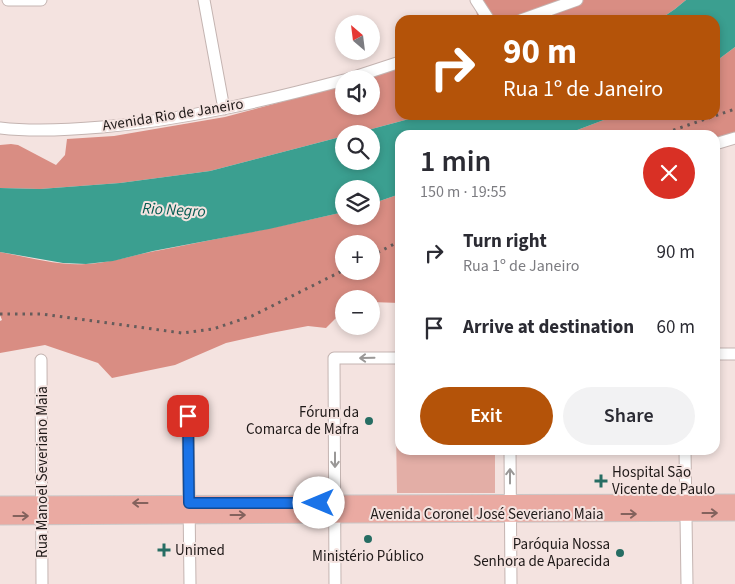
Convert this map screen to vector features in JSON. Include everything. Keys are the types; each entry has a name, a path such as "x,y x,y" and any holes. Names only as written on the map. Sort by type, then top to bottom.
{"main road":[{"name":"Avenida Coronel José Severiano Maia","path":"686,508 735,502"},
{"name":"Avenida Coronel José Severiano Maia","path":"0,504 42,510 686,508 735,513"},
{"name":"Avenida Coronel José Severiano Maia","path":"0,517 42,510"}],"street":[{"path":"8,0 41,0"},
{"path":"204,0 224,109"},
{"path":"476,0 486,15"},
{"path":"535,15 577,0"},
{"path":"376,70 395,64"},
{"name":"Avenida Rio de Janeiro","path":"0,128 57,130 141,123 224,109 335,82"},
{"path":"720,142 735,138"},
{"path":"720,354 735,354"},
{"path":"335,584 334,358 395,358"},
{"name":"Rua Manoel Severiano Maia","path":"41,360 42,584"},
{"path":"188,416 190,584"},
{"path":"510,455 511,584"},
{"path":"685,455 687,584"}],"shaded area":[{"path":"474,0 686,0 666,15 477,15"},
{"path":"735,47 735,132 720,137 720,130 577,130 604,120 720,120 720,58"},
{"path":"395,70 395,120 405,120 380,127 380,125 335,125 335,138 210,171 120,183 40,189 0,188 0,145 18,145 56,165 65,155 67,139 114,136 225,117 335,87 335,115 380,115 380,74"},
{"path":"395,196 395,303 380,302 380,290 335,290 335,319 326,328 308,326 226,343 175,365 112,378 98,363 45,345 0,353 0,321 2,320 0,315 0,252 54,262 96,263 335,214 335,225 380,225 380,201"},
{"path":"396,455 495,455 495,493 397,493"}],"water":[{"path":"686,0 735,0 735,47 720,58 720,15 666,15"},
{"name":"Rio Negro","path":"405,120 604,120 577,130 395,130 395,196 380,201 380,180 335,180 335,214 269,229 153,251 113,261 86,264 63,263 0,252 0,188 40,189 120,183 210,171 335,138 335,170 380,170 380,127"}],"railway":[{"path":"720,114 735,109"},
{"path":"674,130 703,120"},
{"path":"380,251 395,244"},
{"path":"0,314 42,314 182,333 213,329 252,316 335,274"}],"place":[{"name":"Fórum da Comarca de Mafra","path":"369,421"},
{"name":"Hospital São Vicente de Paulo","path":"601,481"},
{"name":"Ministério Público","path":"368,539"},
{"name":"Unimed","path":"164,550"},
{"name":"Paróquia Nossa Senhora de Aparecida","path":"620,553"}],"route":[{"path":"188,416 189,503 319,503"}]}
